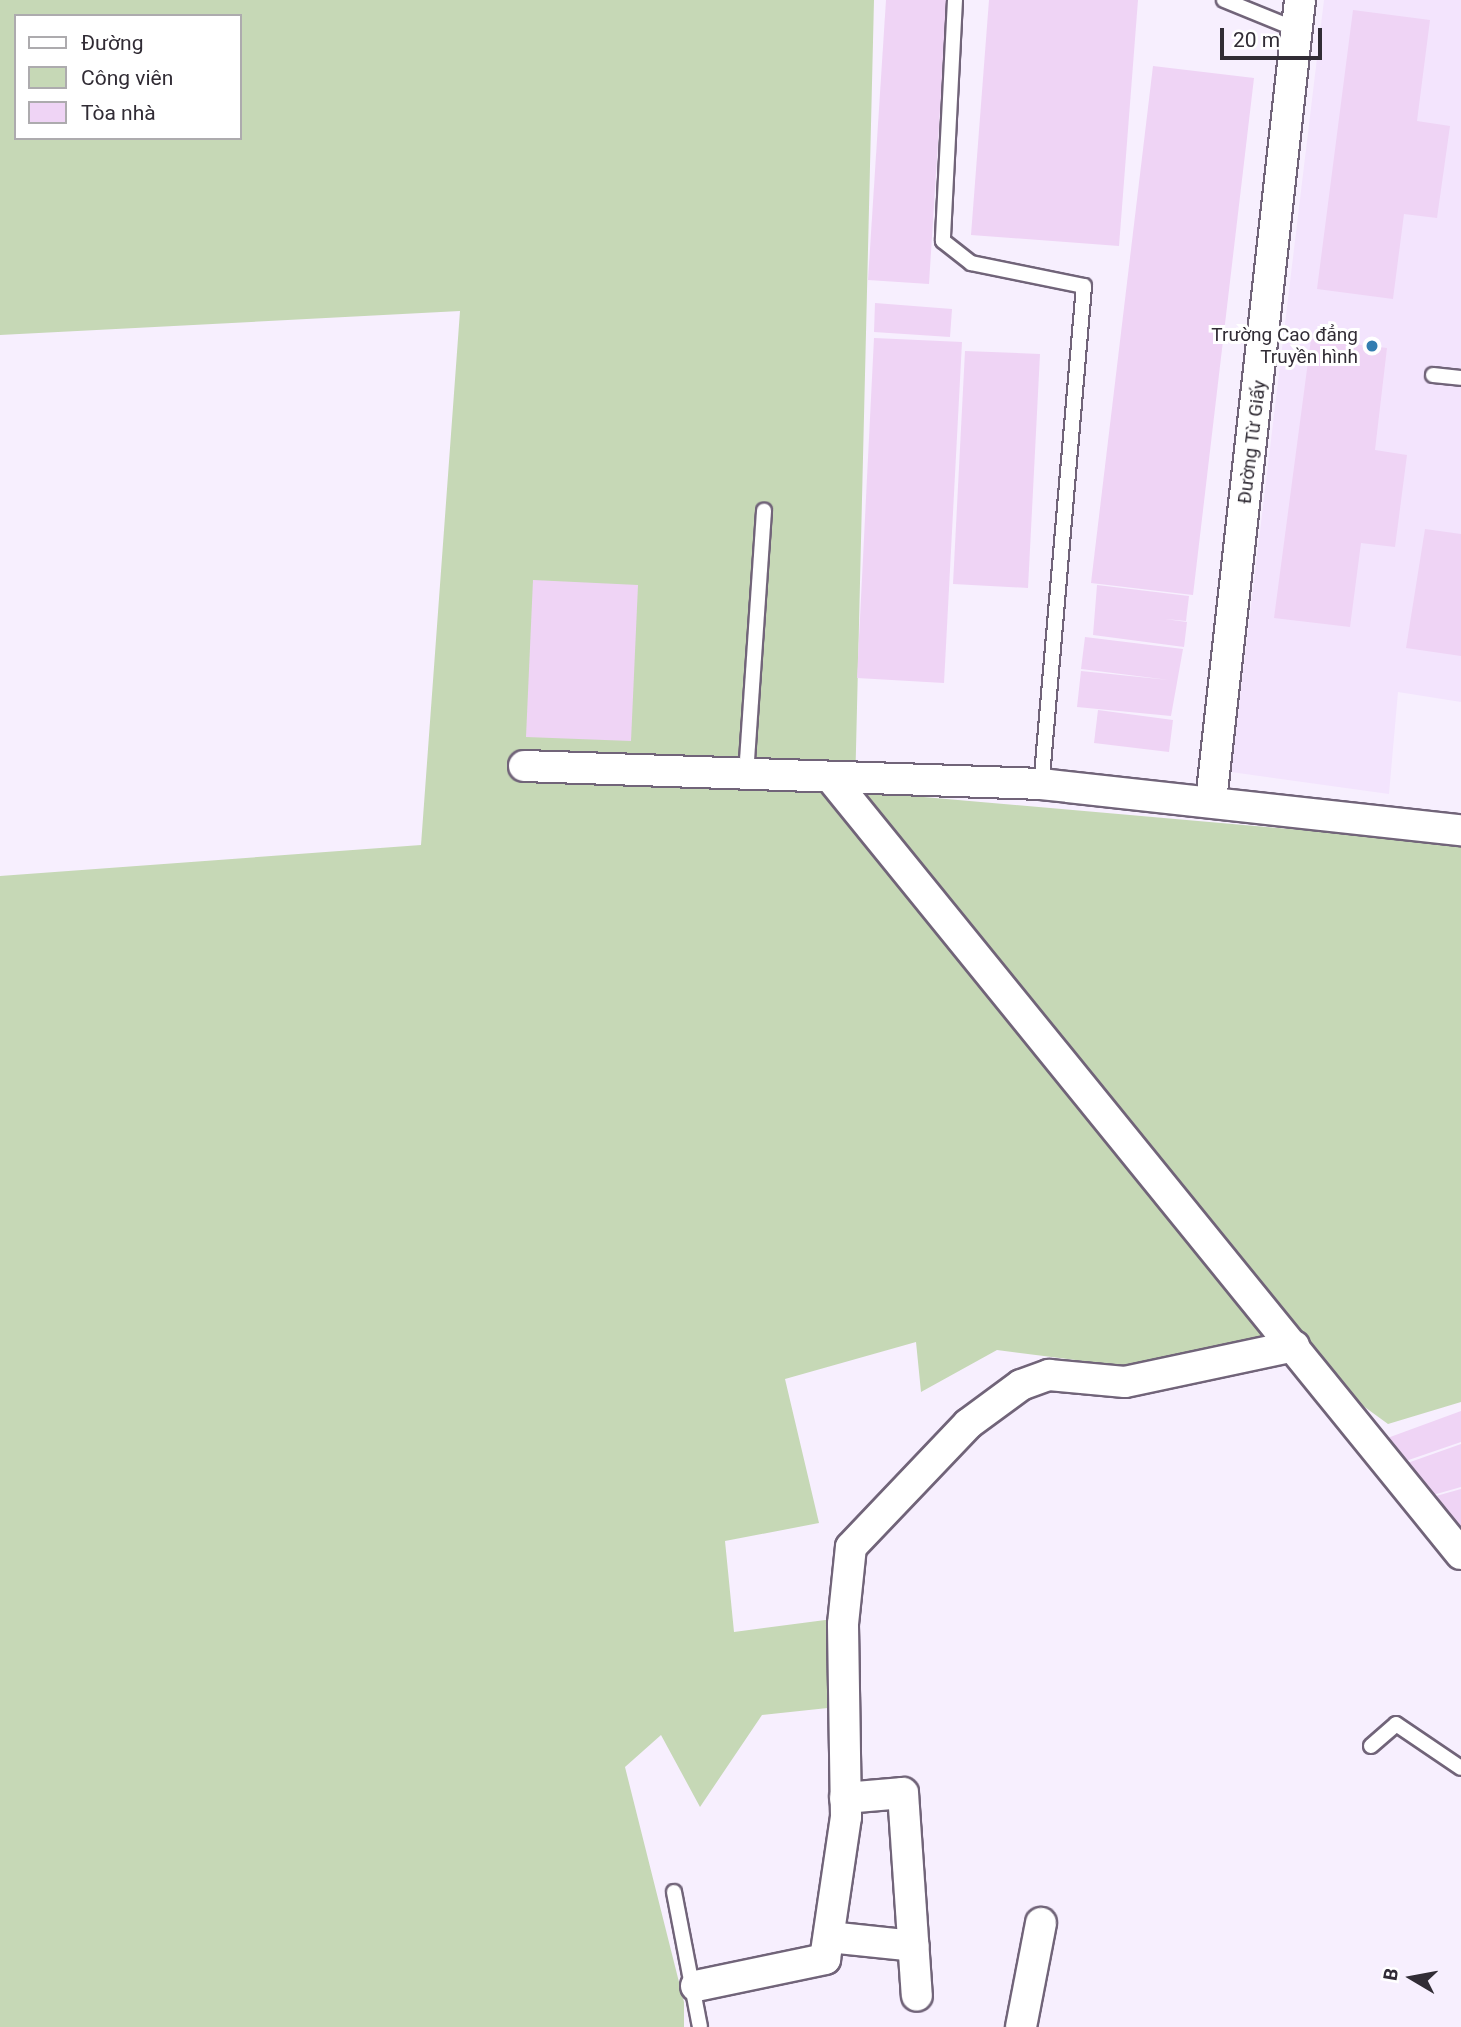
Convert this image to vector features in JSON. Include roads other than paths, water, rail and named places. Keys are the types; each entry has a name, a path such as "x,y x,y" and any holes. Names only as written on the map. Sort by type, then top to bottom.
{"street":[{"name":"Đường Từ Giấy","path":"1211,801 1300,30 1300,0"},
{"path":"524,766 832,779 1041,784 1461,830"},
{"path":"832,779 1461,1554"},
{"path":"696,1986 825,1959 845,1798 843,1624 851,1546 993,1401 1049,1375 1125,1382 1294,1346"},
{"path":"845,1798 904,1793 917,1996"},
{"path":"1021,2027 1041,1923"},
{"path":"829,1937 914,1946"}],"lane":[{"path":"955,0 943,242 971,263 1084,286 1041,784"},
{"path":"1224,0 1300,30"},
{"path":"1433,375 1461,378"},
{"path":"746,776 764,511"},
{"path":"1371,1746 1396,1724 1461,1768"},
{"path":"674,1892 696,1986 700,2027"}],"place":[{"name":"Trường Cao đẳng Truyền hình","path":"1372,346"}]}
